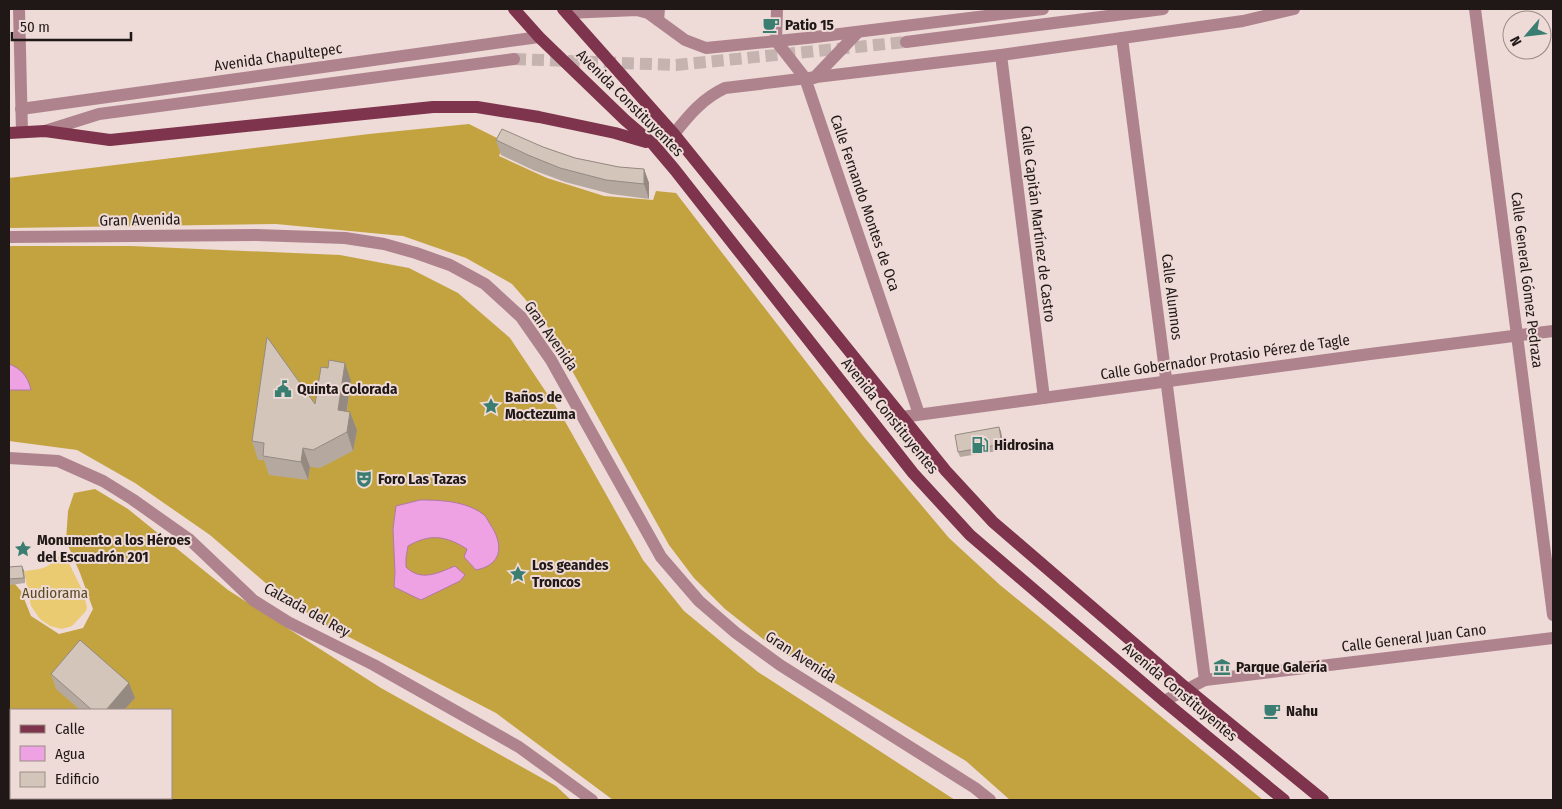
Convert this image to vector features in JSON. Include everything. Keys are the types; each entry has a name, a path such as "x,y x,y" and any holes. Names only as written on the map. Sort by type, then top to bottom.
{"main road":[{"name":"Avenida Constituyentes","path":"514,9 624,120 653,144 913,473 970,535 1164,701 1284,800"},
{"name":"Avenida Constituyentes","path":"565,11 674,134 946,471 993,522 1186,688 1323,800"},
{"path":"15,133 45,131 110,140 433,107 477,108 540,117 615,133 653,144"}],"street":[{"path":"15,133 21,109 19,9"},
{"path":"776,41 777,9"},
{"path":"565,11 637,10 658,14 685,40 706,48 858,32 1043,9"},
{"path":"906,42 1162,9"},
{"path":"674,134 686,118 702,102 712,94 725,88 1000,55 1243,21 1294,9"},
{"name":"Calle General Gómez Pedraza","path":"1475,9 1553,615"},
{"path":"810,78 858,32"},
{"name":"Avenida Chapultepec","path":"21,109 540,36"},
{"name":"Calle Alumnos","path":"1122,38 1205,680"},
{"name":"Calle Fernando Montes de Oca","path":"776,41 810,78 919,414"},
{"name":"Calle Capitán Martínez de Castro","path":"1000,55 1044,398"},
{"path":"45,131 99,114 514,59"},
{"name":"Gran Avenida","path":"9,237 256,235 345,238 384,244 416,253 450,265 485,284 521,317 551,360 661,557 699,600 736,633 780,664 975,788 990,800"},
{"name":"Calle Gobernador Protasio Pérez de Tagle","path":"902,417 1553,331"},
{"name":"Calzada del Rey","path":"9,458 58,461 103,481 190,540 253,600 288,622 374,665 519,747 592,800"},
{"name":"Calle General Juan Cano","path":"1164,701 1186,688 1205,680 1553,638"}],"green space":[{"name":"Audiorama","path":"60,555 66,555 83,592 87,607 86,611 72,626 62,629 50,626 40,619 31,606 24,571 44,568"}],"shaded area":[{"path":"469,124 505,142 499,156 547,178 604,196 653,200 656,191 676,193 864,437 949,538 1000,585 1263,800 1010,800 966,761 768,643 725,609 694,578 669,545 545,322 512,284 466,258 403,236 276,224 9,228 9,178 369,134"},
{"path":"9,246 131,246 340,255 409,268 458,293 510,338 562,416 643,560 684,611 758,672 955,800 613,800 496,713 320,622 268,585 210,535 135,483 77,450 9,441"},
{"path":"95,489 128,509 228,590 381,688 556,786 571,800 57,800 172,799 172,709 10,709 9,758 9,577 21,591 31,616 59,634 83,628 93,609 66,541 68,511 74,493"}],"water":[{"path":"9,364 18,368 24,374 31,390 9,390"},
{"path":"420,500 453,502 476,510 484,515 492,527 496,534 499,548 498,554 491,564 476,570 464,557 467,549 452,541 431,538 408,546 406,567 412,572 430,575 455,566 465,575 460,581 421,600 394,587 393,529 396,506"}],"building":[{"path":"502,129 543,147 575,158 619,167 644,169 644,184 606,180 560,168 496,140"},
{"path":"267,337 315,404 321,367 328,368 329,360 345,363 338,410 350,412 347,432 313,450 303,448 301,462 263,456 264,443 252,441"},
{"name":"Hidrosina","path":"999,427 1002,444 958,452 955,435"},
{"path":"22,566 24,578 9,579 9,567"},
{"path":"80,640 129,683 107,709 91,709 51,674"},
{"path":"9,743 10,799 20,800 9,800"}],"tunnel":[{"path":"514,59 676,65 906,42"}],"place":[{"name":"Patio 15","path":"771,25"},
{"name":"Quinta Colorada","path":"283,389"},
{"name":"Baños de Moctezuma","path":"491,406"},
{"name":"Hidrosina","path":"980,445"},
{"name":"Foro Las Tazas","path":"364,479"},
{"name":"Monumento a los Héroes del Escuadrón 201","path":"23,549"},
{"name":"Los geandes Troncos","path":"518,574"},
{"name":"Parque Galería","path":"1222,667"},
{"name":"Nahu","path":"1272,711"}]}
